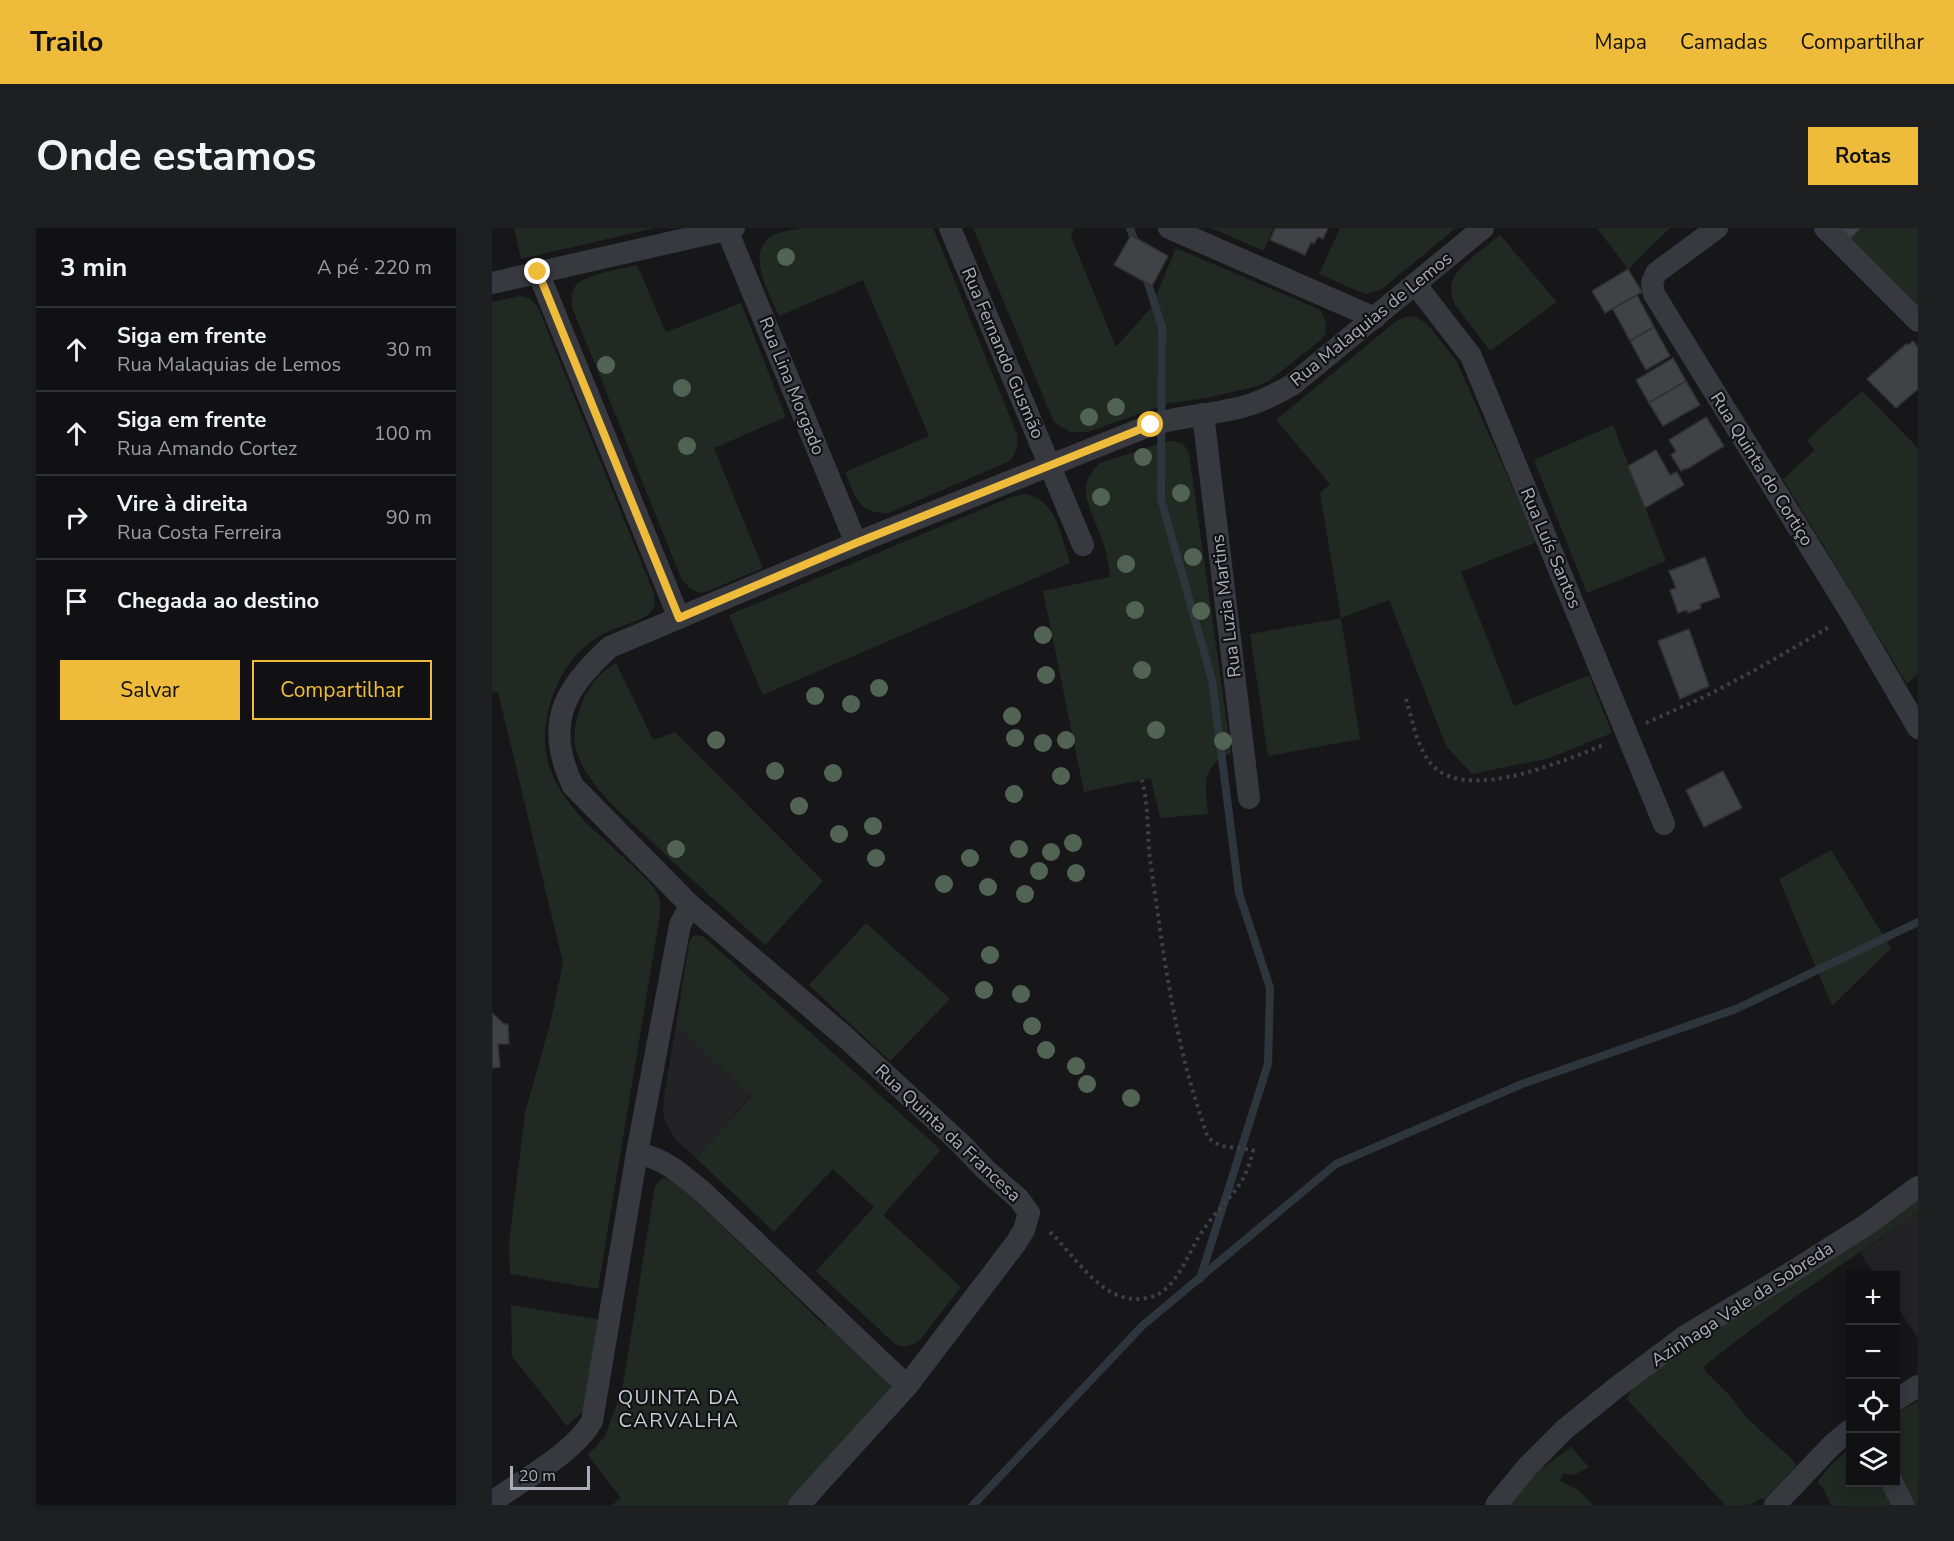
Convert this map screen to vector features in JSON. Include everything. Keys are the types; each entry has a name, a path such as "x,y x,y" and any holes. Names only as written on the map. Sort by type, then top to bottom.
{"street":[{"name":"Rua Fernando Gusmão","path":"950,228 1083,545"},
{"path":"1169,228 1375,318"},
{"name":"Rua Malaquias de Lemos","path":"679,618 856,543 1151,425 1176,417 1248,405 1272,396 1292,385 1483,228"},
{"name":"Rua Quinta do Cortiço","path":"1717,228 1656,273 1652,283 1654,294 1918,728"},
{"path":"1825,228 1918,321"},
{"path":"492,283 731,229"},
{"name":"Rua Lina Morgado","path":"731,229 856,543"},
{"path":"538,272 679,618"},
{"name":"Rua Luís Santos","path":"1416,285 1471,356 1664,824"},
{"name":"Rua Luzia Martins","path":"1203,414 1249,798"},
{"name":"Rua Quinta da Francesa","path":"679,618 610,647 588,667 573,688 562,711 558,739 563,765 573,786 690,905 844,1036 1019,1199 1029,1213 1024,1230 1016,1243 907,1386 799,1505"},
{"path":"498,1498 570,1447 586,1433 592,1421 637,1153 680,925 690,905"},
{"path":"637,1153 656,1158 674,1168 703,1192 907,1386"},
{"name":"Azinhaga Vale da Sobreda","path":"1496,1505 1535,1458 1565,1429 1617,1387 1685,1336 1866,1225 1918,1187"},
{"path":"1900,1397 1918,1386"},
{"path":"1775,1505 1832,1445 1847,1433"},
{"path":"1894,1487 1903,1505"}],"path":[{"path":"1029,1213 1063,1244 1110,1293 1126,1299 1152,1297 1163,1292 1173,1281 1205,1227 1245,1178 1251,1162 1253,1150 1221,1146 1208,1138 1194,1097 1179,1040 1168,976 1150,860 1148,810 1142,780"}],"shaded area":[{"path":"514,228 655,228 521,259"},
{"path":"801,228 933,228 1017,434 1016,448 1010,461 889,513 870,510 859,502 845,472 929,436 863,280 779,316 765,285 760,251 765,242 774,235"},
{"path":"973,228 1074,228 1071,237 1116,347 1151,308 1176,248 1316,308 1321,311 1326,322 1325,335 1270,380 1258,386 1166,404 1088,432 1070,432 1054,422"},
{"path":"1211,228 1273,228 1264,251"},
{"path":"1340,228 1456,228 1382,289 1367,294 1319,274"},
{"path":"1597,228 1670,228 1628,269"},
{"path":"1840,228 1918,228 1918,306"},
{"path":"1500,235 1557,302 1490,351 1455,305 1451,287 1457,272"},
{"path":"637,265 666,332 741,303 786,417 714,448 763,568 703,593 690,588 681,578 572,307 573,290 578,283 593,276"},
{"path":"520,296 529,298 537,305 655,600 653,608 646,616 595,639 572,661 563,674 550,704 545,735 546,756 552,775 562,792 588,824 651,885 660,903 598,1289 510,1274 509,1243 525,1113 551,1020 563,963 498,692 492,693 492,302"},
{"path":"1410,316 1427,324 1456,360 1537,542 1461,572 1514,706 1589,675 1612,733 1549,758 1472,774 1446,746 1389,600 1341,618 1320,493 1330,484 1276,420 1394,323"},
{"path":"1862,391 1918,448 1918,674 1907,684 1783,479 1815,450 1807,440"},
{"path":"1613,425 1666,561 1587,593 1534,460"},
{"path":"1168,441 1181,443 1189,453 1231,753 1221,758 1210,770 1206,785 1208,814 1160,818 1151,778 1084,792 1043,591 1110,577 1104,545 1087,500 1088,480 1100,463"},
{"path":"1025,494 1036,498 1051,511 1070,563 763,695 729,615 1011,497"},
{"path":"1341,618 1360,739 1268,756 1250,634"},
{"path":"616,663 653,740 675,732 823,881 765,945 605,798 581,762 575,740 580,709 595,681"},
{"path":"1831,850 1891,948 1832,1006 1779,879"},
{"path":"866,923 950,999 890,1061 809,985"},
{"path":"693,936 704,937 941,1150 883,1215 961,1287 916,1343 905,1346 895,1344 816,1271 874,1207 833,1169 774,1232 696,1158 752,1095 676,1025 689,943"},
{"path":"676,1025 752,1094 696,1158 676,1140 665,1121 663,1111"},
{"path":"664,1178 675,1180 825,1326 830,1322 890,1379 891,1387 824,1469 788,1505 612,1505 621,1498 587,1454 605,1436 622,1390 655,1187"},
{"path":"1918,1200 1918,1212 1782,1306 1704,1366 1705,1371 1730,1396 1747,1418 1794,1461 1796,1466 1764,1500 1761,1498 1750,1505 1725,1505 1627,1399 1631,1390 1658,1366"},
{"path":"1918,1212 1918,1338 1900,1311 1900,1271 1872,1271 1860,1253"},
{"path":"511,1305 602,1320 586,1404 582,1412 567,1426 512,1356"},
{"path":"1918,1401 1918,1505 1910,1505 1900,1484 1900,1411"},
{"path":"1571,1447 1589,1467 1574,1475 1563,1473 1560,1481 1579,1490 1593,1505 1508,1505 1542,1466 1543,1468"},
{"path":"1846,1452 1846,1487 1888,1487 1896,1505 1831,1505 1823,1488 1817,1482"}],"building":[{"path":"1275,228 1328,228 1323,239 1318,237 1314,244 1311,242 1305,255 1270,240"},
{"path":"1840,228 1861,228 1850,239"},
{"path":"1131,235 1168,256 1152,286 1114,265"},
{"path":"1628,269 1642,292 1605,313 1592,291"},
{"path":"1637,295 1654,327 1630,341 1613,309"},
{"path":"1654,327 1670,356 1646,370 1630,341"},
{"path":"1913,341 1918,347 1918,389 1896,408 1867,379 1906,344"},
{"path":"1673,358 1686,381 1649,403 1636,380"},
{"path":"1686,381 1700,405 1663,426 1649,403"},
{"path":"1706,417 1724,446 1681,471 1671,455 1676,451 1669,440"},
{"path":"1656,450 1670,475 1677,472 1684,485 1645,508 1628,466"},
{"path":"1705,557 1720,597 1700,604 1701,608 1688,613 1687,610 1678,613 1670,590 1676,588 1669,571"},
{"path":"1689,629 1709,686 1680,699 1658,641"},
{"path":"1723,771 1742,808 1704,827 1686,790"},
{"path":"492,1013 504,1024 508,1024 509,1044 498,1044 500,1067 492,1068"}],"waterway":[{"path":"1130,228 1136,245"},
{"path":"1145,274 1162,327 1161,499 1212,680 1239,893 1270,988 1268,1064 1200,1279"},
{"path":"973,1505 1142,1326 1336,1164 1522,1084 1736,1009 1918,922"}],"district":[{"name":"QUINTA DA CARVALHA","path":"679,1408"}],"route":[{"path":"538,272 679,618 856,543 1151,425"}]}
